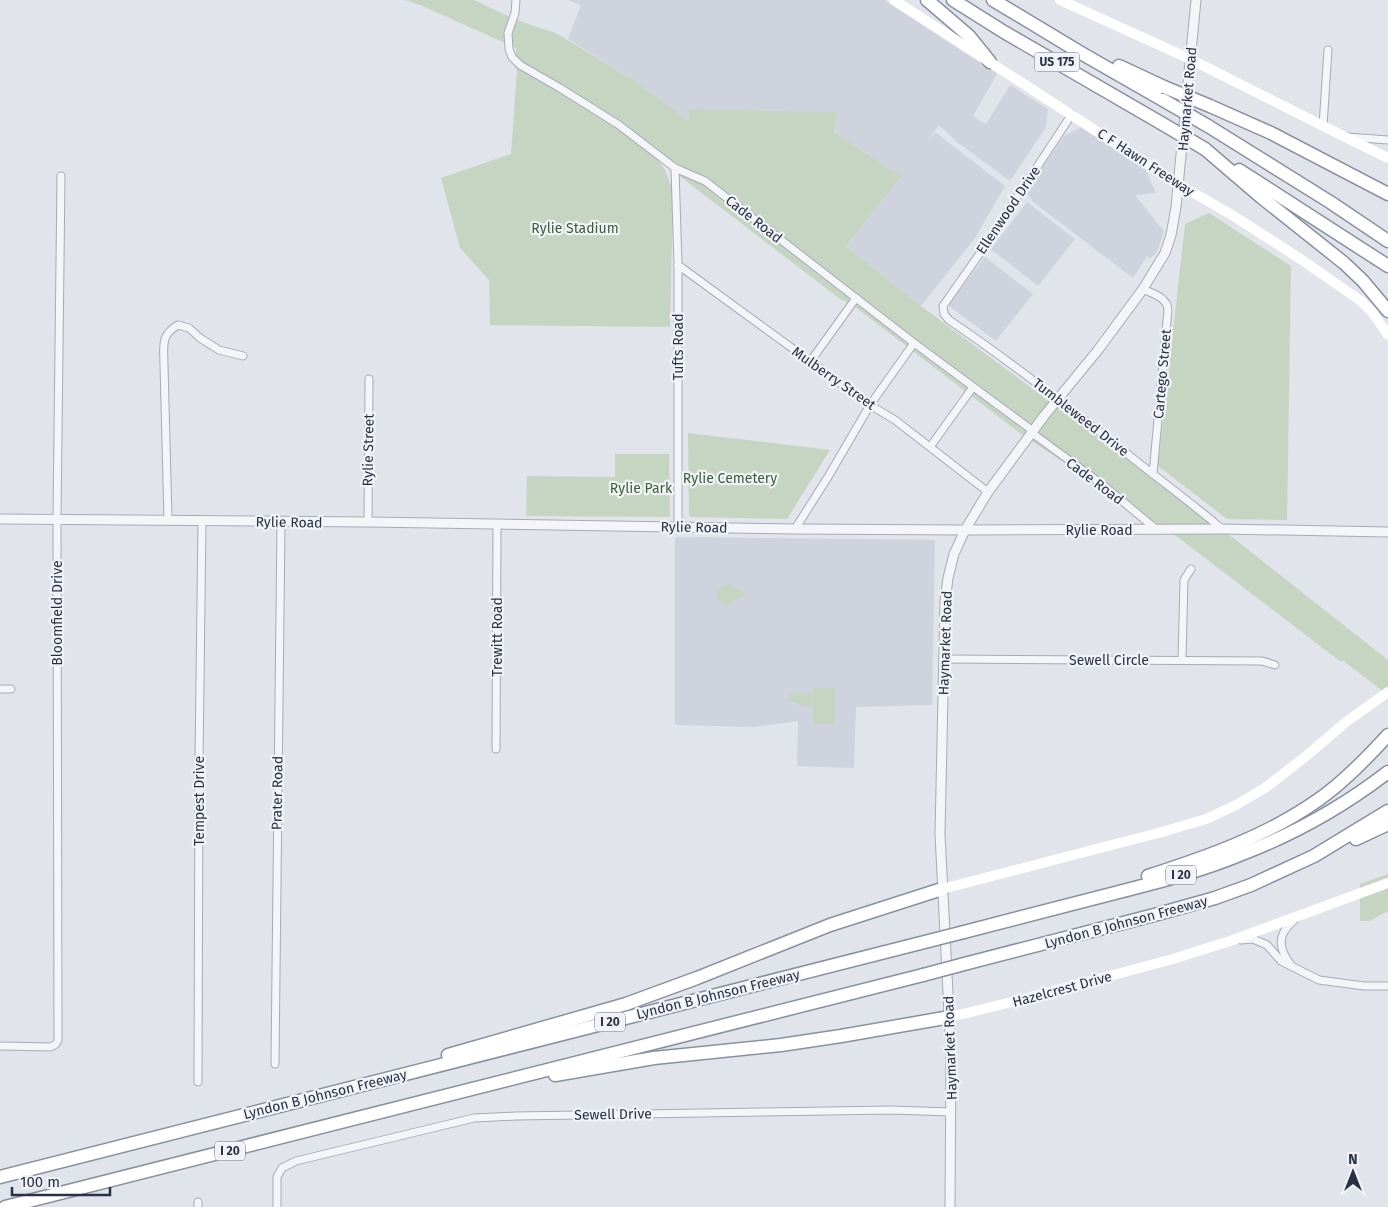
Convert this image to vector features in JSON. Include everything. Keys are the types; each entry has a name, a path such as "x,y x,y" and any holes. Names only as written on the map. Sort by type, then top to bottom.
{"highway":[{"path":"927,0 969,36 990,62"},
{"name":"US 175","path":"953,0 1004,32 1205,149 1386,265"},
{"path":"993,0 1045,31 1132,72 1208,126 1388,236"},
{"path":"1164,93 1210,106 1271,133 1388,194"},
{"path":"1205,149 1261,197 1344,263 1363,281 1388,311"},
{"path":"1330,202 1388,241"},
{"path":"1045,911 1197,860 1254,836 1319,799 1352,772 1388,735"},
{"name":"Lyndon B Johnson Freeway","path":"0,1177 1168,879 1242,855 1277,839 1344,803 1385,775"},
{"name":"Lyndon B Johnson Freeway","path":"5,1207 968,963 1215,898 1314,856 1388,811"},
{"path":"1314,856 1388,824"},
{"path":"315,1097 471,1048 626,1004 830,925 942,889"},
{"path":"454,1093 654,1058 832,1038 950,1016"}],"main road":[{"name":"C F Hawn Freeway","path":"894,0 1178,184 1232,215 1302,260 1353,295 1372,312 1388,335"},
{"path":"1060,0 1190,58 1388,158"},
{"path":"942,889 1206,819 1234,806 1265,788 1346,722 1388,692"},
{"path":"1233,940 1388,883"},
{"name":"Hazelcrest Drive","path":"950,1016 1016,1001 1173,959 1233,940"}],"street":[{"name":"Cade Road","path":"516,0 515,13 508,33 509,49 512,57 520,65 619,124 676,168 705,181 914,343 1103,485 1157,530"},
{"name":"Haymarket Road","path":"950,1207 950,1016 940,834 943,660 945,602 948,578 954,554 965,530 988,492 1044,416 1098,350 1143,289 1164,253 1171,235 1178,184 1196,0"},
{"path":"1323,126 1328,50"},
{"name":"Ellenwood Drive","path":"943,306 1072,114"},
{"path":"1343,136 1388,140"},
{"name":"Tufts Road","path":"676,168 678,527"},
{"name":"Bloomfield Drive","path":"0,1046 50,1047 56,1044 58,1040 57,519 61,176"},
{"name":"Mulberry Street","path":"678,266 870,405 895,420 988,492"},
{"name":"Cartego Street","path":"1143,289 1164,299 1168,310 1153,474"},
{"path":"810,362 856,298"},
{"name":"Tumbleweed Drive","path":"943,306 944,314 949,320 993,349 1059,399 1222,529"},
{"path":"168,520 164,365 164,341 166,335 170,329 178,325 188,328 219,350 243,356"},
{"path":"795,529 870,405 914,343"},
{"name":"Rylie Street","path":"368,522 369,379"},
{"path":"930,447 973,387"},
{"name":"Rylie Road","path":"0,519 368,522 795,529 1222,529 1388,532"},
{"name":"Tempest Drive","path":"198,1082 202,520"},
{"name":"Prater Road","path":"275,1064 281,522"},
{"name":"Trewitt Road","path":"496,749 497,524"},
{"path":"1182,660 1184,580 1191,569"},
{"name":"Sewell Circle","path":"943,660 1262,661 1275,665"},
{"path":"0,689 11,689"},
{"path":"1293,968 1283,954 1281,942 1284,932 1298,917"},
{"path":"1233,940 1253,939 1267,945 1281,961 1319,980 1364,986 1388,986"},
{"name":"Sewell Drive","path":"277,1207 277,1177 282,1168 296,1161 474,1118 892,1110 951,1112"}],"shaded area":[{"path":"568,0 884,0 997,74 973,116 986,124 1010,85 1048,109 1046,127 1010,181 957,142 939,125 925,143 935,132 1005,186 975,238 921,306 846,246 900,176 834,132 838,112 690,109 689,122 632,79 568,39 581,5"},
{"path":"1081,127 1145,169 1156,193 1135,195 1164,231 1157,252 1150,259 1147,256 1133,278 1033,202 1026,191 1064,136"},
{"path":"1027,202 1075,239 1038,286 991,249"},
{"path":"985,257 1033,294 996,341 948,305"},
{"path":"675,537 935,540 932,705 856,707 854,768 797,766 798,721 755,727 675,725"}],"green space":[{"name":"Rylie Stadium","path":"405,0 474,0 510,17 556,33 632,79 689,121 689,109 838,112 834,132 901,176 846,246 921,306 1232,537 1388,660 1388,695 1342,660 1341,662 1179,538 1021,434 656,158 664,168 673,190 670,327 490,325 489,280 460,248 441,178 511,154 517,69 515,68 516,48"},
{"path":"1209,213 1291,266 1287,520 1227,519 1158,466 1185,224"},
{"name":"Rylie Cemetery","path":"688,433 830,450 787,519 691,517 689,514"},
{"name":"Rylie Park","path":"615,454 669,454 670,517 526,516 527,476 615,477"},
{"path":"726,584 733,585 736,589 742,590 744,593 743,597 724,605 717,598 717,593 720,587"},
{"path":"813,688 835,688 835,724 813,724 813,704 799,706 798,703 789,701 791,694 798,693 811,694 813,700"},
{"path":"1388,874 1388,911 1370,921 1360,921 1360,884"}]}
